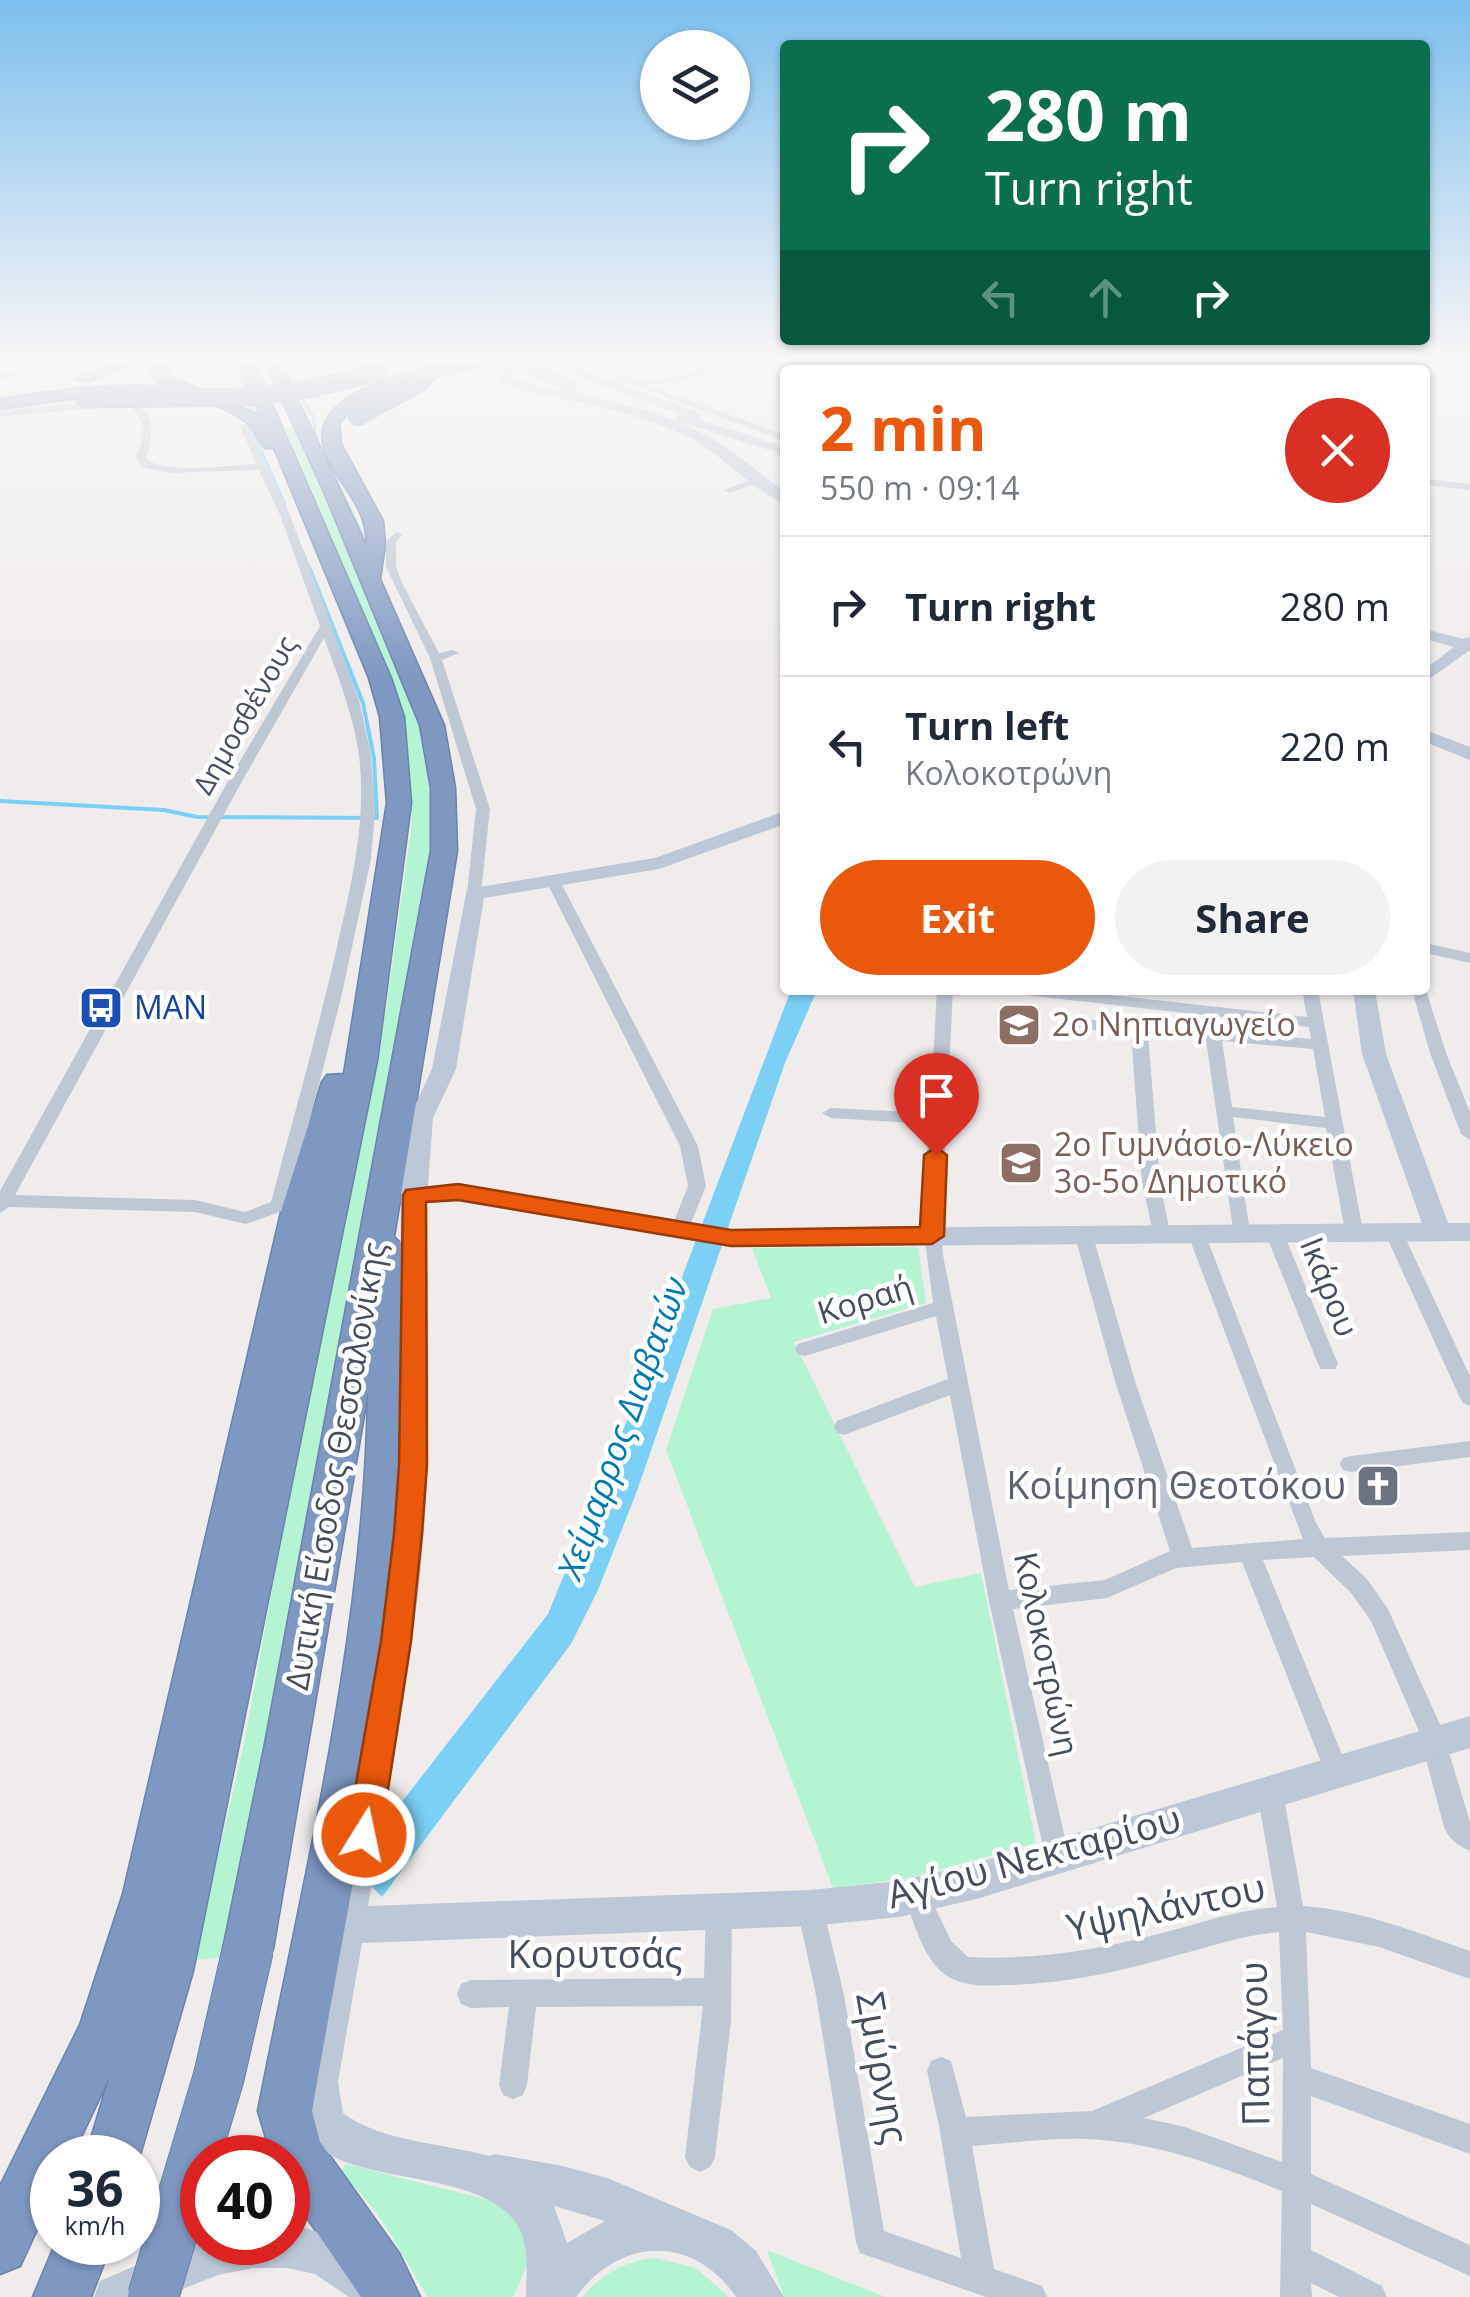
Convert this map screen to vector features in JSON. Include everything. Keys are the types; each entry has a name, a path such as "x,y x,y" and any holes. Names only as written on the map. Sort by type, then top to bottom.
{"highway":[{"path":"286,465 294,476"},
{"path":"0,2246 103,2034 147,1894 299,1208 342,1068 372,994 399,803 394,734 380,678 289,465"},
{"name":"Δυτική Είσοδος Θεσσαλονίκης","path":"154,2297 220,2076 248,1950 400,1186 444,851 437,748 422,696 320,465"},
{"path":"344,465 374,526 370,584"},
{"path":"422,1118 430,951"},
{"name":"Δυτική Είσοδος Θεσσαλονίκης","path":"119,2135 168,1971 248,1608 362,1061 372,994"},
{"path":"391,2297 357,2236 294,2152 285,2111 364,1677 380,1549 388,1464 400,1186"},
{"path":"62,2297 75,2265"}],"street":[{"path":"147,465 171,470 262,467"},
{"path":"742,465 780,495"},
{"name":"Δημοσθένους","path":"2,1204 215,816 325,627 285,515 262,467"},
{"path":"729,490 762,478"},
{"path":"1430,483 1470,487"},
{"path":"397,535 391,541 391,568 436,658 483,809 474,894 444,1069 422,1118 400,1186 413,1465 408,1534 396,1641 318,2082 324,2124 339,2138 360,2146 480,2173 528,2178 634,2208 674,2230 719,2247 742,2267 762,2297"},
{"path":"2,1204 194,1206 246,1218 279,1206 317,1070 364,859 367,821 360,727 325,627"},
{"path":"1430,635 1468,644"},
{"path":"1430,672 1468,644"},
{"path":"436,658 453,653"},
{"path":"1430,737 1470,754"},
{"path":"474,894 659,863 780,820"},
{"path":"553,881 689,1146 706,1234"},
{"path":"1430,949 1470,958"},
{"name":"Κολοκοτρώνη","path":"945,995 932,1236 1000,1601 1056,1856"},
{"path":"1068,995 1316,1023"},
{"path":"1311,995 1354,1232"},
{"path":"1365,995 1374,1054 1438,1232"},
{"path":"1421,995 1438,1052 1470,1134"},
{"path":"1081,1024 1320,1045"},
{"path":"1140,1028 1151,1182 1161,1233"},
{"path":"1213,1036 1241,1232"},
{"path":"1222,1111 1334,1122"},
{"path":"830,1112 938,1119"},
{"path":"400,1186 458,1192 706,1234 1470,1232"},
{"path":"1393,1231 1470,1398"},
{"path":"1196,1232 1306,1525 1319,1548 1360,1586 1380,1616 1416,1693 1452,1745 1455,1820 1470,1838"},
{"name":"Ικάρου","path":"1274,1232 1328,1364"},
{"path":"1082,1233 1125,1381 1184,1558"},
{"name":"Κοραή","path":"805,1349 943,1308"},
{"path":"844,1428 957,1384"},
{"path":"1351,1464 1470,1449"},
{"path":"1000,1601 1107,1590 1167,1561 1184,1558 1470,1541"},
{"path":"1249,1552 1338,1772"},
{"name":"Αγίου Νεκταρίου","path":"346,1925 810,1908 916,1895 1338,1772 1452,1745 1470,1732"},
{"name":"Παπάγου","path":"1270,1792 1292,1919 1297,2038 1296,2297"},
{"name":"Υψηλάντου","path":"916,1895 945,1956 967,1971 1029,1972 1080,1967 1260,1920 1292,1919 1392,1938 1470,1964"},
{"name":"Σμύρνης","path":"810,1908 830,1995 871,2242 980,2280"},
{"path":"700,2158 719,1992 719,1910"},
{"name":"Κορυτσάς","path":"470,1994 719,1992"},
{"path":"513,2085 524,1994"},
{"path":"1093,2125 1297,2038"},
{"path":"941,2071 980,2280 1032,2297"},
{"path":"1297,2077 1470,2138"},
{"path":"955,2132 1093,2125 1168,2138 1297,2186 1470,2261"},
{"path":"480,2173 522,2195 537,2212 549,2252 549,2297"},
{"path":"549,2297 573,2265 604,2242 639,2230 674,2230"},
{"path":"116,2297 219,2252 272,2244 336,2258 359,2272 382,2297"},
{"path":"1297,2258 1371,2297"}],"green space":[{"path":"298,465 312,465 405,671 426,745 433,841 227,1957 194,1960 244,1744 321,1319 386,1010 412,823 407,740 398,698"},
{"path":"918,1247 926,1303 794,1342 915,1587 981,1573 1036,1843 910,1878 833,1888 666,1450 713,1309 771,1298 752,1248"},
{"path":"346,2164 497,2202 526,2231 527,2266 513,2297 428,2297 379,2217 340,2174"},
{"path":"767,2250 886,2297 784,2297"},
{"path":"656,2258 696,2268 729,2297 582,2297 615,2270"}],"water":[{"path":"789,995 815,995 785,1063 637,1491 598,1590 571,1644 382,1897 352,1866 548,1614 638,1393"}],"waterway":[{"path":"268,465 285,504"},
{"path":"329,465 362,534"},
{"path":"303,552 311,572"},
{"path":"0,801 164,810 197,817 377,818 374,758 363,703 310,569"}],"place":[{"name":"ΜΑΝ","path":"101,1008"},
{"name":"2ο Νηπιαγωγείο","path":"1019,1025"},
{"name":"2ο Γυμνάσιο-Λύκειο 3ο-5ο Δημοτικό","path":"1021,1163"},
{"name":"Κοίμηση Θεοτόκου","path":"1378,1486"}],"route":[{"path":"364,1835 396,1641 408,1534 413,1465 414,1195 458,1192 731,1238 932,1236 936,1155"}],"water label":[{"name":"Χείμαρρος Διαβατών","path":"623,1428"}]}
